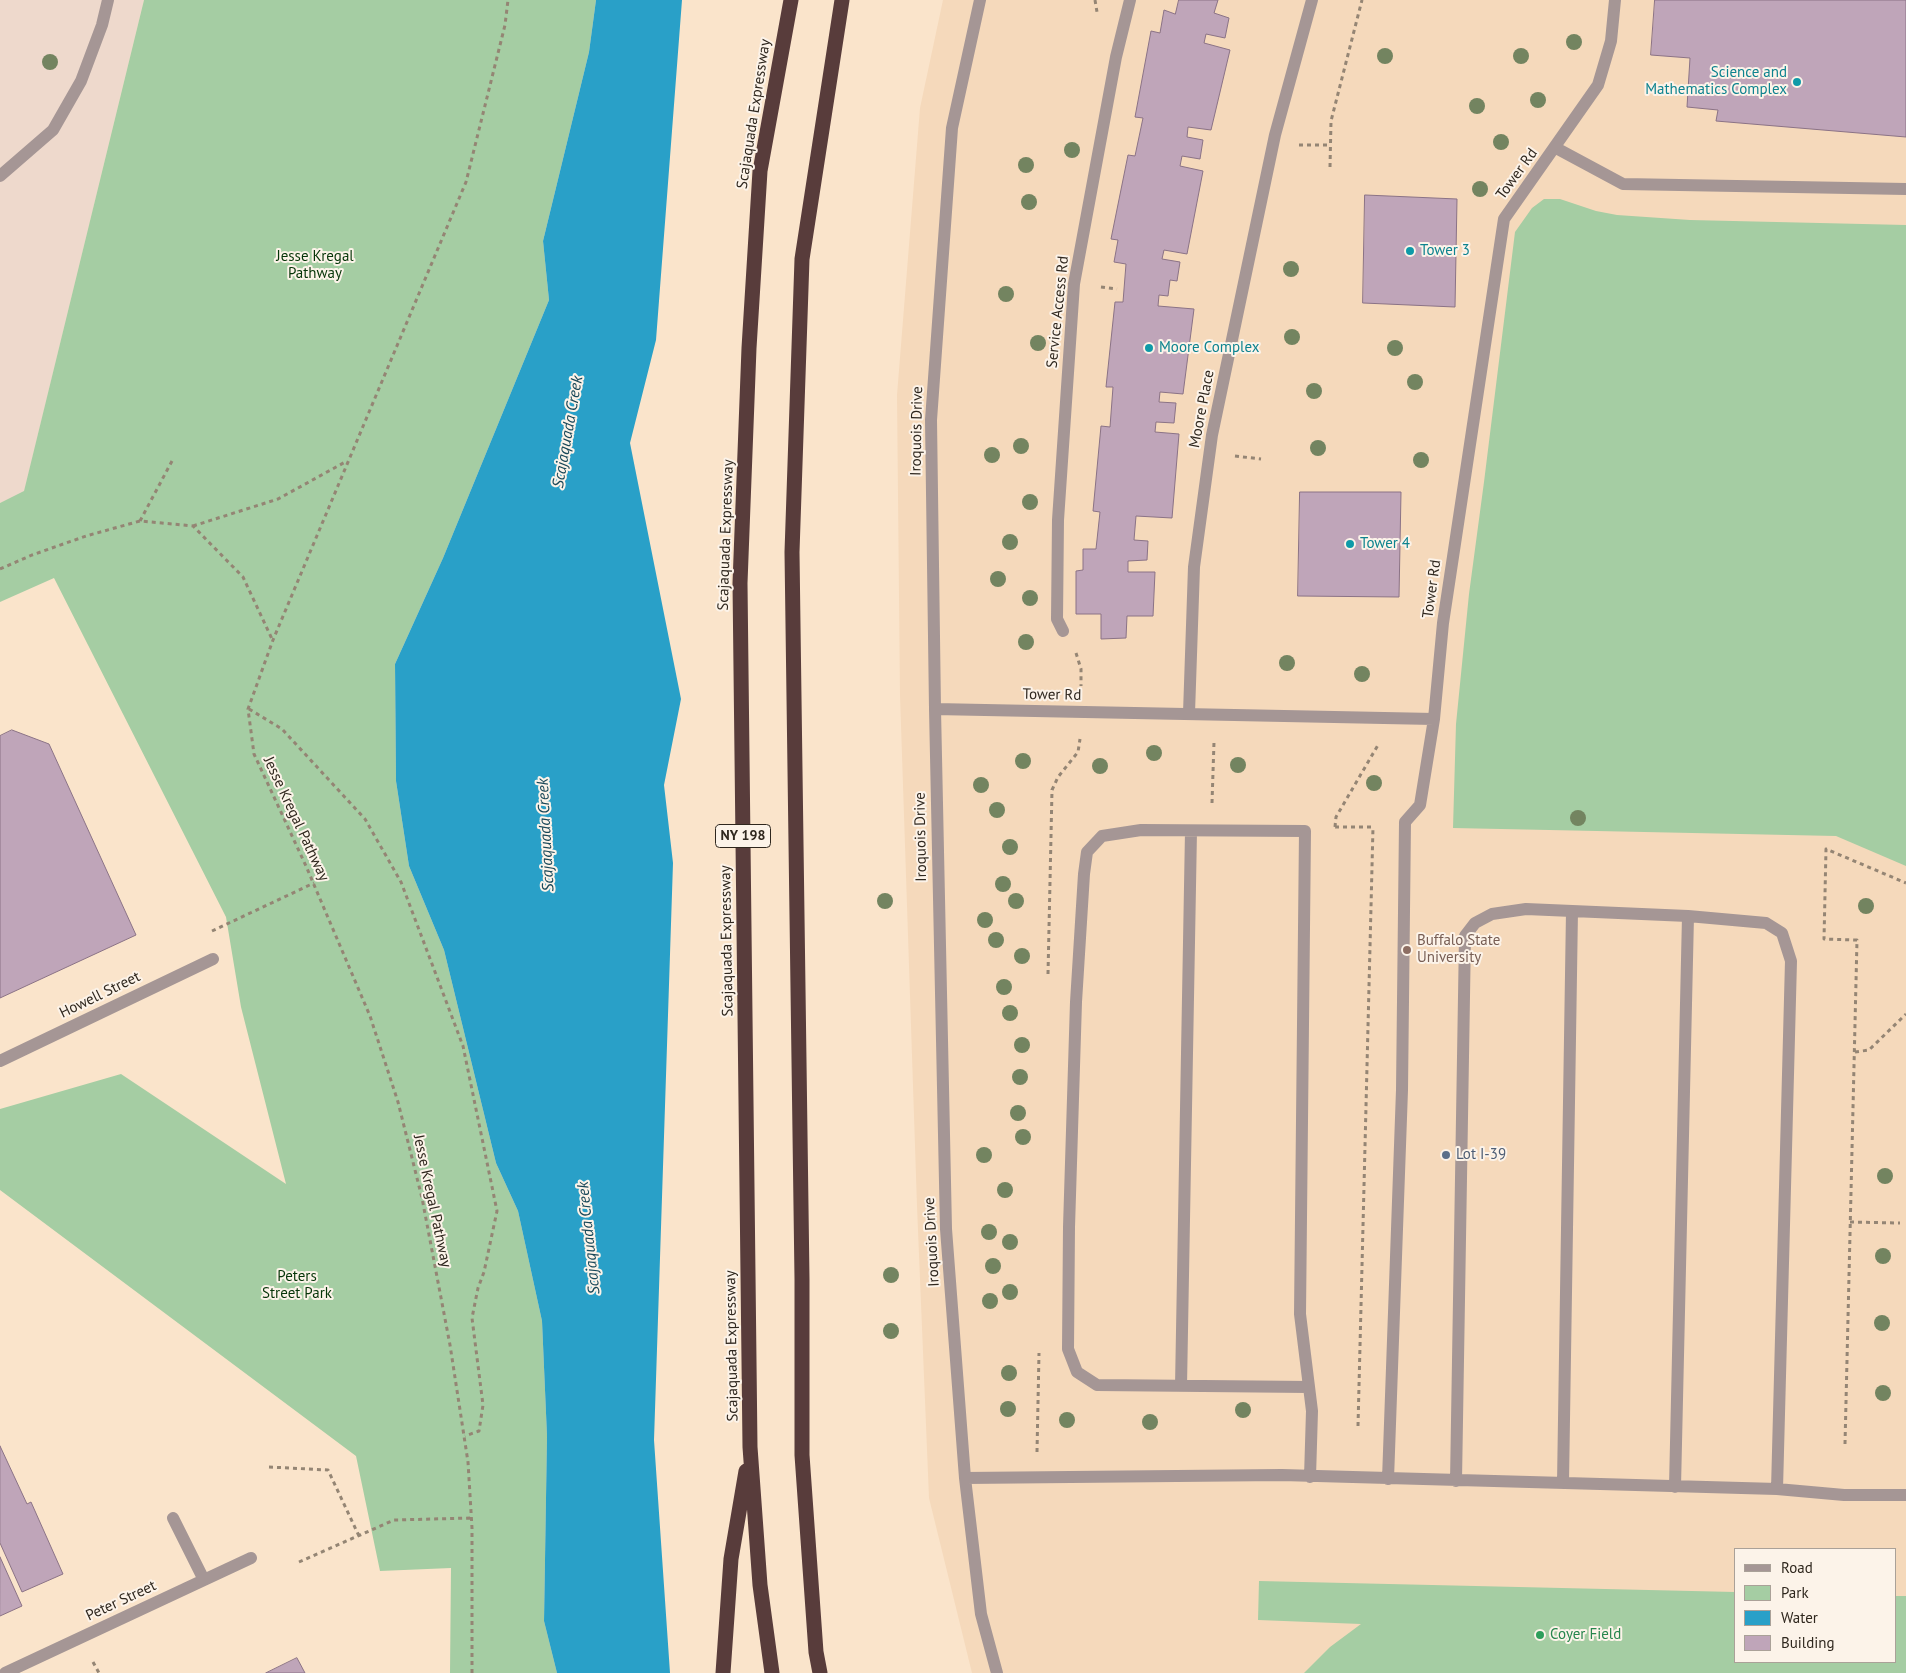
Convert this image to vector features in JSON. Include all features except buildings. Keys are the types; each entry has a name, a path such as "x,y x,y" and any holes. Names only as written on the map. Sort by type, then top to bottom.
{"highway":[{"name":"Scajaquada Expressway","path":"772,1673 760,1586 750,1447 741,573 749,348 760,171 790,0"},
{"path":"820,1673 816,1652 802,1455 802,1279 792,552 802,258 842,0"},
{"path":"723,1673 731,1559 750,1447"}],"street":[{"path":"0,176 53,130 81,81 102,25 108,0"},
{"name":"Iroquois Drive","path":"980,0 952,128 932,420 935,709 946,1229 965,1478 981,1614 997,1673"},
{"name":"Service Access Rd","path":"1063,631 1057,620 1058,520 1074,284 1116,57 1130,0"},
{"name":"Moore Place","path":"1189,713 1194,567 1212,435 1275,135 1312,0"},
{"name":"Tower Rd","path":"935,709 1434,718 1443,623 1504,219 1598,86 1611,41 1615,0"},
{"path":"1556,148 1623,184 1906,189"},
{"path":"1388,1479 1402,1090 1405,822 1420,805 1434,718"},
{"path":"1309,1387 1097,1385 1078,1372 1068,1348 1076,1002 1084,874 1086,852 1102,836 1141,830 1305,831 1300,1314 1312,1411 1310,1476"},
{"path":"1182,1386 1191,831"},
{"path":"1456,1481 1465,936 1475,922 1492,914 1526,910 1572,911 1688,916 1766,923 1782,933 1791,961 1777,1489"},
{"path":"1563,1483 1572,911"},
{"path":"1675,1487 1688,916"},
{"name":"Howell Street","path":"0,1061 213,959"},
{"path":"965,1478 1272,1475 1777,1489 1844,1495 1906,1495"},
{"path":"173,1518 204,1580"},
{"name":"Peter Street","path":"4,1673 251,1558"}],"path":[{"name":"Jesse Kregal Pathway","path":"472,1673 472,1518 465,1436 422,1198 398,1102 370,1016 314,884 254,754 248,709 273,640 466,182 505,25 508,0"},
{"path":"1330,166 1331,121 1362,0"},
{"path":"1297,145 1330,145"},
{"path":"1240,456 1261,459"},
{"path":"140,521 172,461"},
{"path":"0,569 32,555 86,536 140,521 193,526 278,499 348,461"},
{"path":"193,526 243,577 273,640"},
{"path":"1063,631 1076,652 1080,669 1081,694"},
{"path":"248,709 282,729 365,819 401,882 463,1046 497,1211 472,1318 483,1405 479,1431 465,1436"},
{"path":"1213,784 1214,739"},
{"path":"1363,827 1333,827 1336,817 1380,742"},
{"path":"1358,1426 1374,827"},
{"path":"1845,1444 1857,940 1824,939 1826,849 1906,882"},
{"path":"213,959 202,936 314,884"},
{"path":"1855,1052 1868,1050 1906,1014"},
{"path":"1850,1222 1900,1223"},
{"path":"269,1467 328,1470 359,1536"},
{"path":"299,1562 394,1520 472,1518"}],"shaded area":[{"path":"0,0 144,0 24,492 0,503"},
{"name":"Buffalo State University","path":"943,0 1906,0 1906,1673 972,1673 929,1498 900,695 897,395 920,108"}],"green space":[{"name":"Jesse Kregal Pathway","path":"144,0 596,0 589,52 543,241 549,300 443,558 395,664 396,781 409,866 444,950 496,1163 518,1211 542,1321 547,1436 544,1621 557,1673 450,1673 451,1568 380,1571 356,1456 0,1190 0,1109 121,1074 286,1184 241,1007 226,917 54,578 0,602 0,503 24,491"},
{"path":"1544,199 1560,199 1596,211 1617,215 1690,220 1906,225 1906,866 1836,836 1453,828 1456,724 1469,594 1515,232 1532,208"},
{"name":"Coyer Field","path":"1259,1581 1734,1592 1734,1663 1896,1663 1896,1596 1906,1596 1906,1673 1304,1673 1330,1647 1361,1624 1258,1620"}],"water":[{"name":"Scajaquada Creek","path":"596,0 682,0 656,340 630,443 681,699 664,785 673,863 654,1440 670,1673 557,1673 544,1621 547,1436 542,1321 518,1211 496,1163 444,950 409,866 396,781 395,664 443,558 549,300 543,241 589,52"}],"place":[{"name":"Science and Mathematics Complex","path":"1797,82"},
{"name":"Tower 3","path":"1410,251"},
{"name":"Moore Complex","path":"1149,348"},
{"name":"Tower 4","path":"1350,544"},
{"name":"Buffalo State University","path":"1407,950"},
{"name":"Lot I-39","path":"1446,1155"},
{"name":"Coyer Field","path":"1540,1635"}],"park label":[{"name":"Peters Street Park","path":"297,1286"}]}
